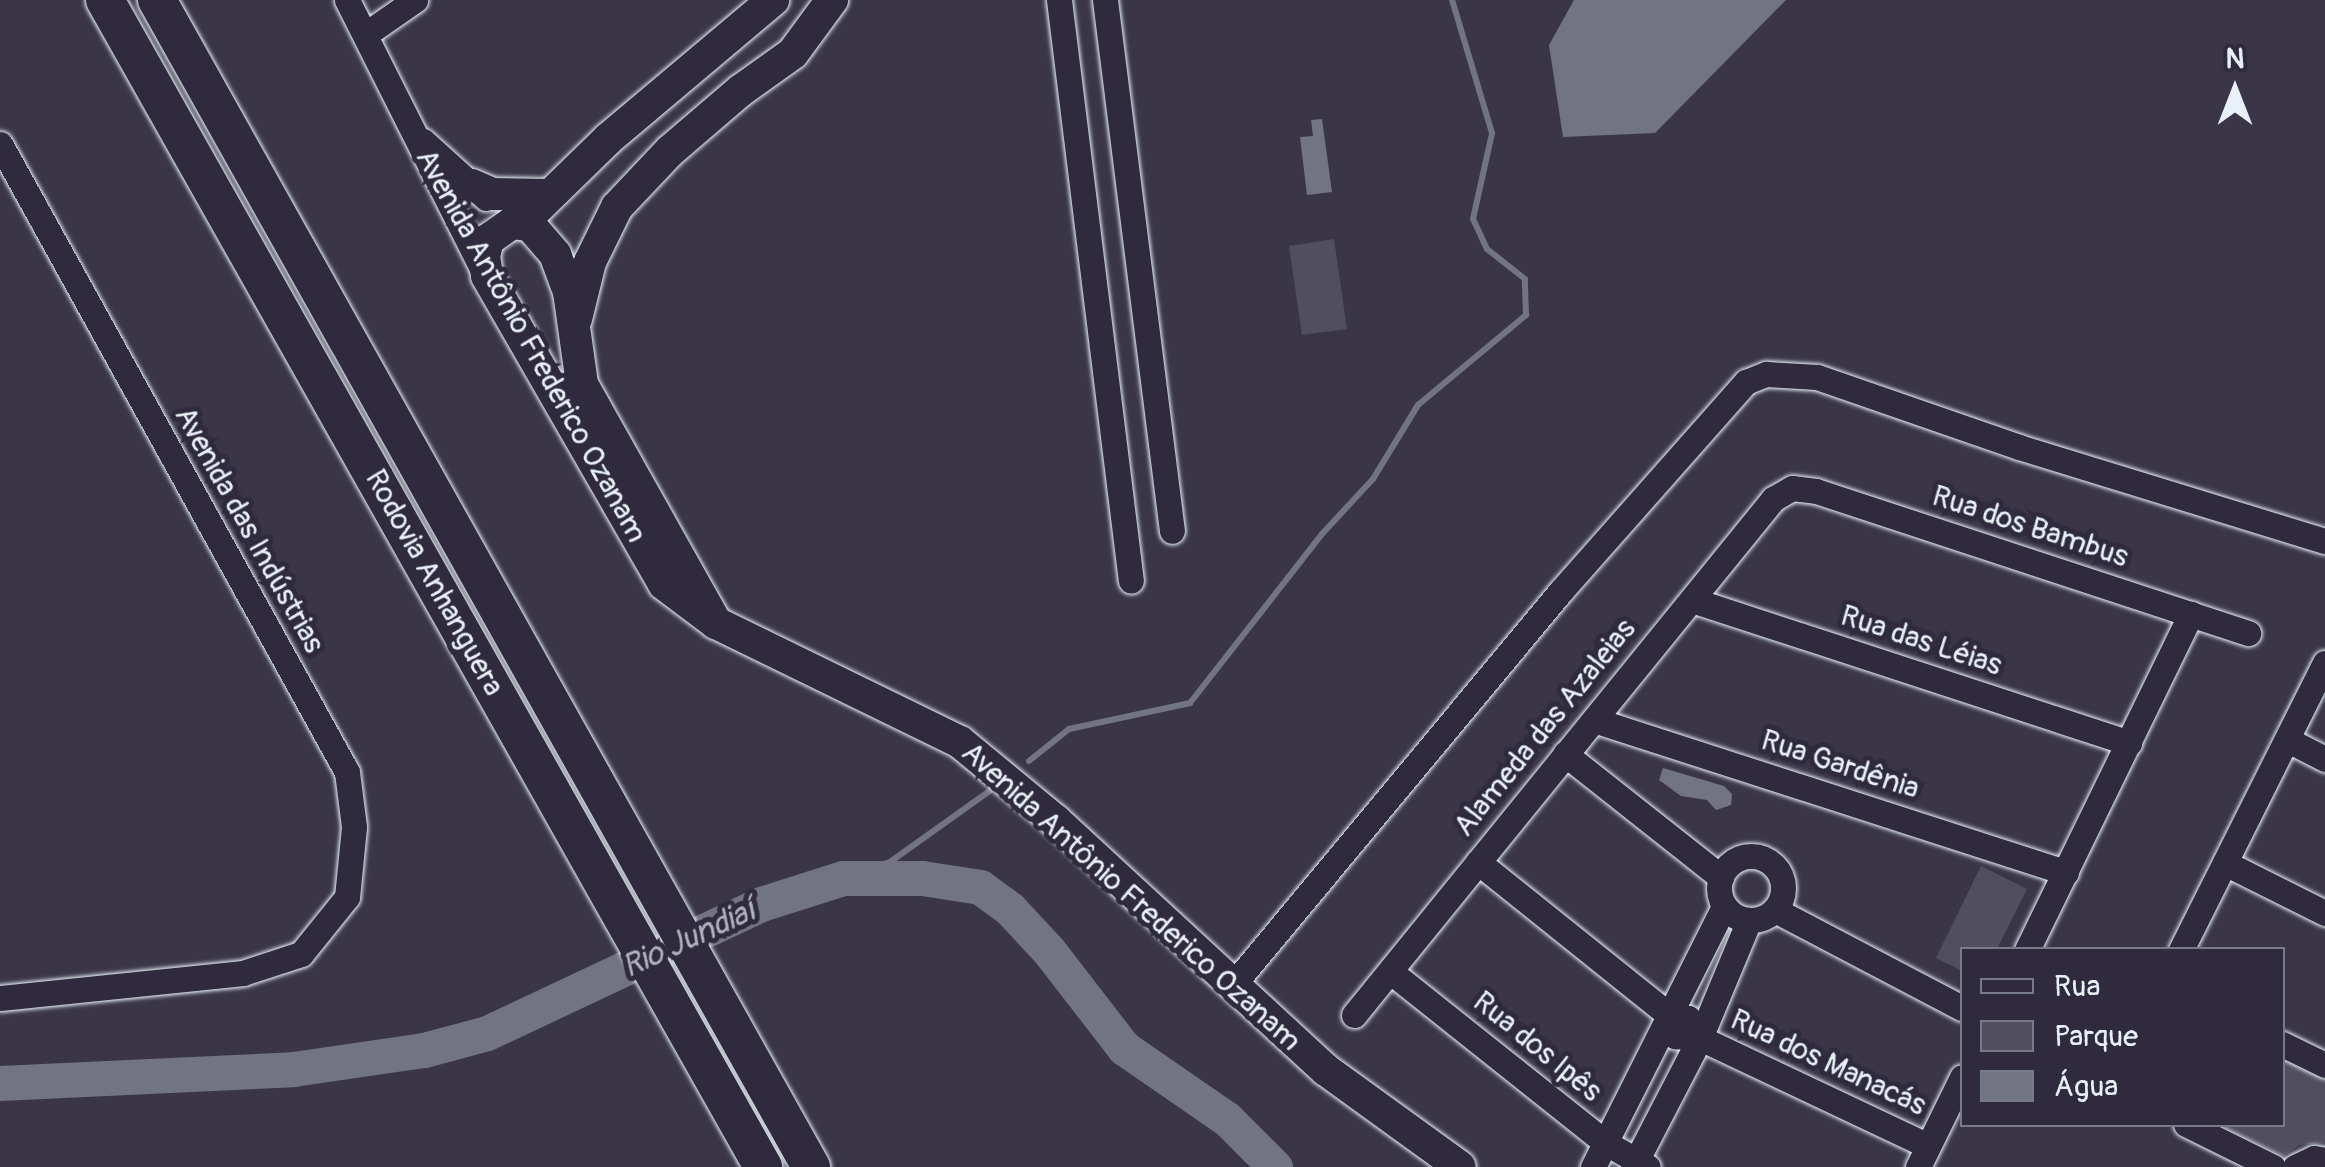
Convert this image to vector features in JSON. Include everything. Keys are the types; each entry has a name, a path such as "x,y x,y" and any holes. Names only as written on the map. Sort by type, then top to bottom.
{"highway":[{"name":"Rodovia Anhanguera","path":"106,0 763,1167"},
{"name":"Rodovia Anhanguera","path":"157,0 811,1167"}],"main road":[{"path":"574,331 590,262 617,207 670,151 792,53 832,0"},
{"path":"486,276 484,256 488,240 517,223 768,4 791,21 795,36 792,53"},
{"path":"472,185 492,194 548,195"},
{"path":"517,223 542,236 569,292 582,384 607,459"},
{"name":"Avenida Antônio Frederico Ozanam","path":"486,276 520,335 716,622 960,742 1019,789 1326,1070 1460,1167"},
{"path":"520,335 550,339 574,331"}],"street":[{"name":"Avenida Antônio Frederico Ozanam","path":"347,0 486,276"},
{"path":"366,34 414,0"},
{"path":"1059,0 1131,581"},
{"path":"1105,0 1172,531"},
{"name":"Avenida Antônio Frederico Ozanam","path":"412,131 517,223"},
{"name":"Avenida das Indústrias","path":"0,144 347,772 354,827 347,897 301,954 243,973 0,998"},
{"path":"1232,986 1560,592 1746,382 1766,374 1818,377 2019,446 2325,541"},
{"name":"Alameda das Azaleias","path":"1354,1015 1773,499 1792,488"},
{"name":"Rua dos Bambus","path":"1792,488 1816,491 2248,632"},
{"path":"1122,507 1168,502"},
{"name":"Rua das Léias","path":"1692,600 2129,743"},
{"path":"2028,947 2191,614"},
{"path":"2183,947 2325,663"},
{"name":"Rua Gardênia","path":"1594,720 2066,872"},
{"path":"2288,740 2325,759"},
{"path":"1565,754 1721,877 1724,906 1594,1167"},
{"path":"1721,877 1743,857 1763,858 1782,881 1775,910"},
{"name":"Rua dos Manacás","path":"1478,862 1670,1016 1675,1036 1700,1038 1922,1156"},
{"path":"2225,863 2325,913"},
{"path":"1724,906 1749,920"},
{"path":"1639,1165 1700,1038 1749,920 1775,910 1960,1007"},
{"name":"Rua dos Ipês","path":"1390,972 1639,1165"},
{"path":"2285,1045 2325,1065"},
{"path":"1922,1156 1960,1081"},
{"path":"2192,1127 2273,1167"},
{"path":"2295,1167 2314,1158 2325,1160"}],"green space":[{"path":"1334,239 1347,329 1302,335 1289,246"},
{"path":"1981,866 2027,889 1998,947 1960,947 1960,970 1936,958"},
{"path":"2285,1054 2325,1074 2325,1143 2299,1145 2284,1156 2224,1127 2285,1127"}],"water":[{"path":"1574,0 1786,0 1655,133 1563,137 1549,45"},
{"path":"1322,119 1332,192 1307,195 1300,137 1313,136 1311,120"},
{"path":"1663,768 1724,786 1732,794 1731,805 1716,810 1707,800 1681,796 1659,780"}],"waterway":[{"path":"1029,761 1069,729 1190,703 1322,534 1373,479 1418,405 1526,315 1525,279 1487,249 1473,219 1492,133 1452,0"},
{"path":"843,878 890,862 998,785"},
{"name":"Rio Jundiaí","path":"0,1083 293,1069 424,1050 487,1033 761,904 843,878 922,878 980,887 1010,909 1049,951 1124,1048 1227,1119 1275,1167"}]}
